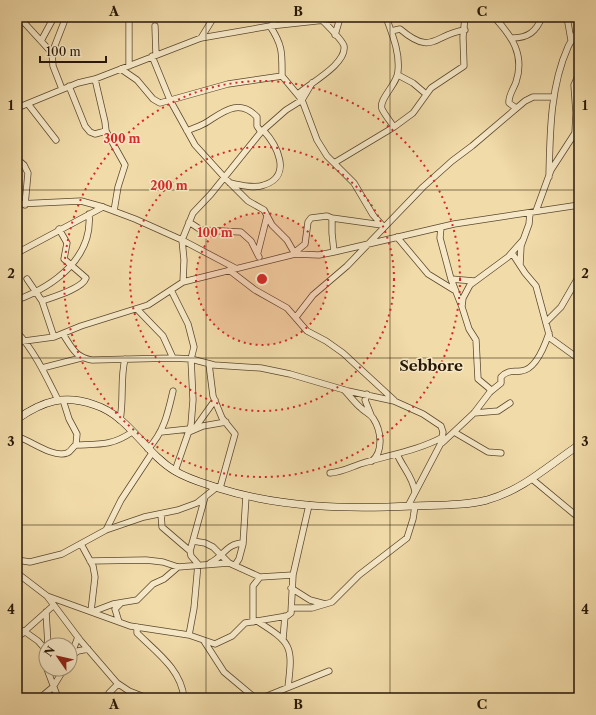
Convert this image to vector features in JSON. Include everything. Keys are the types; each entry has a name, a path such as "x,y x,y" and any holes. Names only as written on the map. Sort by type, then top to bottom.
{"main road":[{"path":"17,419 46,402 60,400 96,405 120,420 150,451 175,471 218,488 246,496 282,503 309,505 458,505 487,500 509,492 532,479 579,445"}],"street":[{"path":"19,17 52,53"},
{"path":"40,41 54,17"},
{"path":"62,89 53,66 52,53 66,17"},
{"path":"129,17 129,66"},
{"path":"201,38 214,17"},
{"path":"272,17 272,26 283,50 282,76 302,100 317,140 334,163 354,183 383,226"},
{"path":"17,108 69,86 95,79 201,38 272,26 353,17"},
{"path":"386,17 398,59 398,76 381,103 382,108 394,127"},
{"path":"334,163 394,127 413,113 426,94 438,82 464,66 463,38 465,30 465,17"},
{"path":"494,17 512,38 517,48 520,71 509,99 509,103 516,108"},
{"path":"512,38 522,38 531,35 542,17"},
{"path":"567,17 571,40"},
{"path":"335,18 335,35"},
{"path":"298,94 335,66 342,57 344,46 322,20"},
{"path":"155,26 154,55 170,100 195,145 225,178 252,204 264,210 272,225 287,240 295,253"},
{"path":"390,31 400,29 425,44 435,42 452,33 465,30"},
{"path":"549,177 550,136 554,97 564,59 571,40 579,29"},
{"path":"121,69 137,80 157,102 170,100 228,84 282,76"},
{"path":"520,265 523,240 533,212 557,160 575,133 576,113 574,85 579,74"},
{"path":"398,76 413,83 426,94"},
{"path":"95,79 106,131 125,165 118,187 114,211"},
{"path":"183,282 184,260 182,240 193,213 225,178 262,131 286,110 302,100 312,83"},
{"path":"69,86 88,130 95,134 106,131"},
{"path":"296,317 313,295 371,243 383,226 429,182 516,108 534,97 554,97"},
{"path":"28,104 56,140"},
{"path":"187,131 206,123 216,114 233,108 239,107 248,110 257,117 257,126 280,156 280,169 277,176 264,185 254,186 230,183"},
{"path":"17,159 24,165 28,173 25,205"},
{"path":"17,204 25,205 80,201 114,211 182,240 232,269 237,278 255,290 278,302 296,317 312,334 326,341 354,362 394,401"},
{"path":"17,342 26,342 54,337 81,326 137,309 148,305 183,282 259,260 295,253 319,255 397,237 533,212 579,206"},
{"path":"18,250 103,207"},
{"path":"17,300 36,292 64,274 73,266 87,237 90,223 89,214"},
{"path":"259,260 258,248 267,216"},
{"path":"295,253 305,244 308,222 310,218 327,216 383,226"},
{"path":"332,218 334,252"},
{"path":"189,222 201,230 241,232 251,241 259,260"},
{"path":"42,301 75,288 84,282 86,278 64,259 67,243 59,229"},
{"path":"439,230 454,290 462,307 469,330 476,340 478,379 490,389 490,392"},
{"path":"397,237 428,274 454,290"},
{"path":"462,307 467,291 474,281 484,276 512,253 523,240"},
{"path":"512,253 525,273 536,286 550,338 579,359"},
{"path":"546,322 561,307 579,276"},
{"path":"27,279 42,301 54,337"},
{"path":"451,279 474,281"},
{"path":"171,290 188,324 194,347 190,360 193,400 191,430"},
{"path":"137,309 162,336 173,358"},
{"path":"17,332 26,342 60,400 77,434 76,445"},
{"path":"442,443 474,413 490,392 500,383 500,377 509,371 525,370 533,364 541,353 549,333"},
{"path":"63,334 72,350 82,358"},
{"path":"42,368 82,358 92,360 173,358 209,364 261,368 290,374 344,390 394,401 437,422 441,426 443,437 442,443 415,493 411,506 407,538 359,575 332,602 312,608 292,608"},
{"path":"120,420 123,390 122,370 125,360"},
{"path":"17,560 30,562 62,554 106,530 178,510 197,503 218,488 235,434 222,418 215,400 210,378 209,364"},
{"path":"344,390 356,404 370,415 375,422 381,440 376,456 371,461"},
{"path":"106,530 121,500 161,432 173,391"},
{"path":"367,394 365,400 370,415"},
{"path":"175,471 191,430 215,400"},
{"path":"474,413 498,411 510,403"},
{"path":"161,432 191,430 226,422"},
{"path":"17,438 21,438 46,450 63,454 67,453 76,445 110,443 117,441 132,432"},
{"path":"454,432 488,452 501,453"},
{"path":"330,473 346,470 371,461 424,446 443,437"},
{"path":"397,454 402,466 412,479 415,493"},
{"path":"532,479 579,518"},
{"path":"235,565 239,559 243,543 246,496"},
{"path":"189,635 194,608 198,564 191,556 190,551 205,497"},
{"path":"47,596 119,622 137,627 189,635 215,644 232,636 245,623 289,616 292,608 291,588 293,575 309,505"},
{"path":"161,514 162,527 190,551"},
{"path":"192,541 205,543 213,547 229,563"},
{"path":"209,564 219,558 221,554 232,545 243,543"},
{"path":"81,544 90,561 95,576 91,612"},
{"path":"239,559 242,568"},
{"path":"90,561 146,560 163,562 178,567 198,564 229,563 260,577 293,575"},
{"path":"91,612 103,607 138,599 153,584 164,579 178,567"},
{"path":"17,573 47,596 88,650 118,684 147,698"},
{"path":"255,621 253,586 260,577"},
{"path":"291,588 310,600 325,604"},
{"path":"119,622 115,609 125,601"},
{"path":"17,638 54,605"},
{"path":"46,612 48,637"},
{"path":"283,639 286,616"},
{"path":"255,621 274,631 289,646 291,655 288,687"},
{"path":"17,627 38,641"},
{"path":"137,627 137,633 166,660 174,672 183,691 184,698"},
{"path":"204,640 224,672 255,698"},
{"path":"78,652 88,650"},
{"path":"262,698 320,676 329,671"},
{"path":"50,677 58,698"},
{"path":"40,698 53,687 59,677"},
{"path":"107,698 109,693 118,684"}],"district":[{"name":"Sebbore","path":"431,366"}]}
